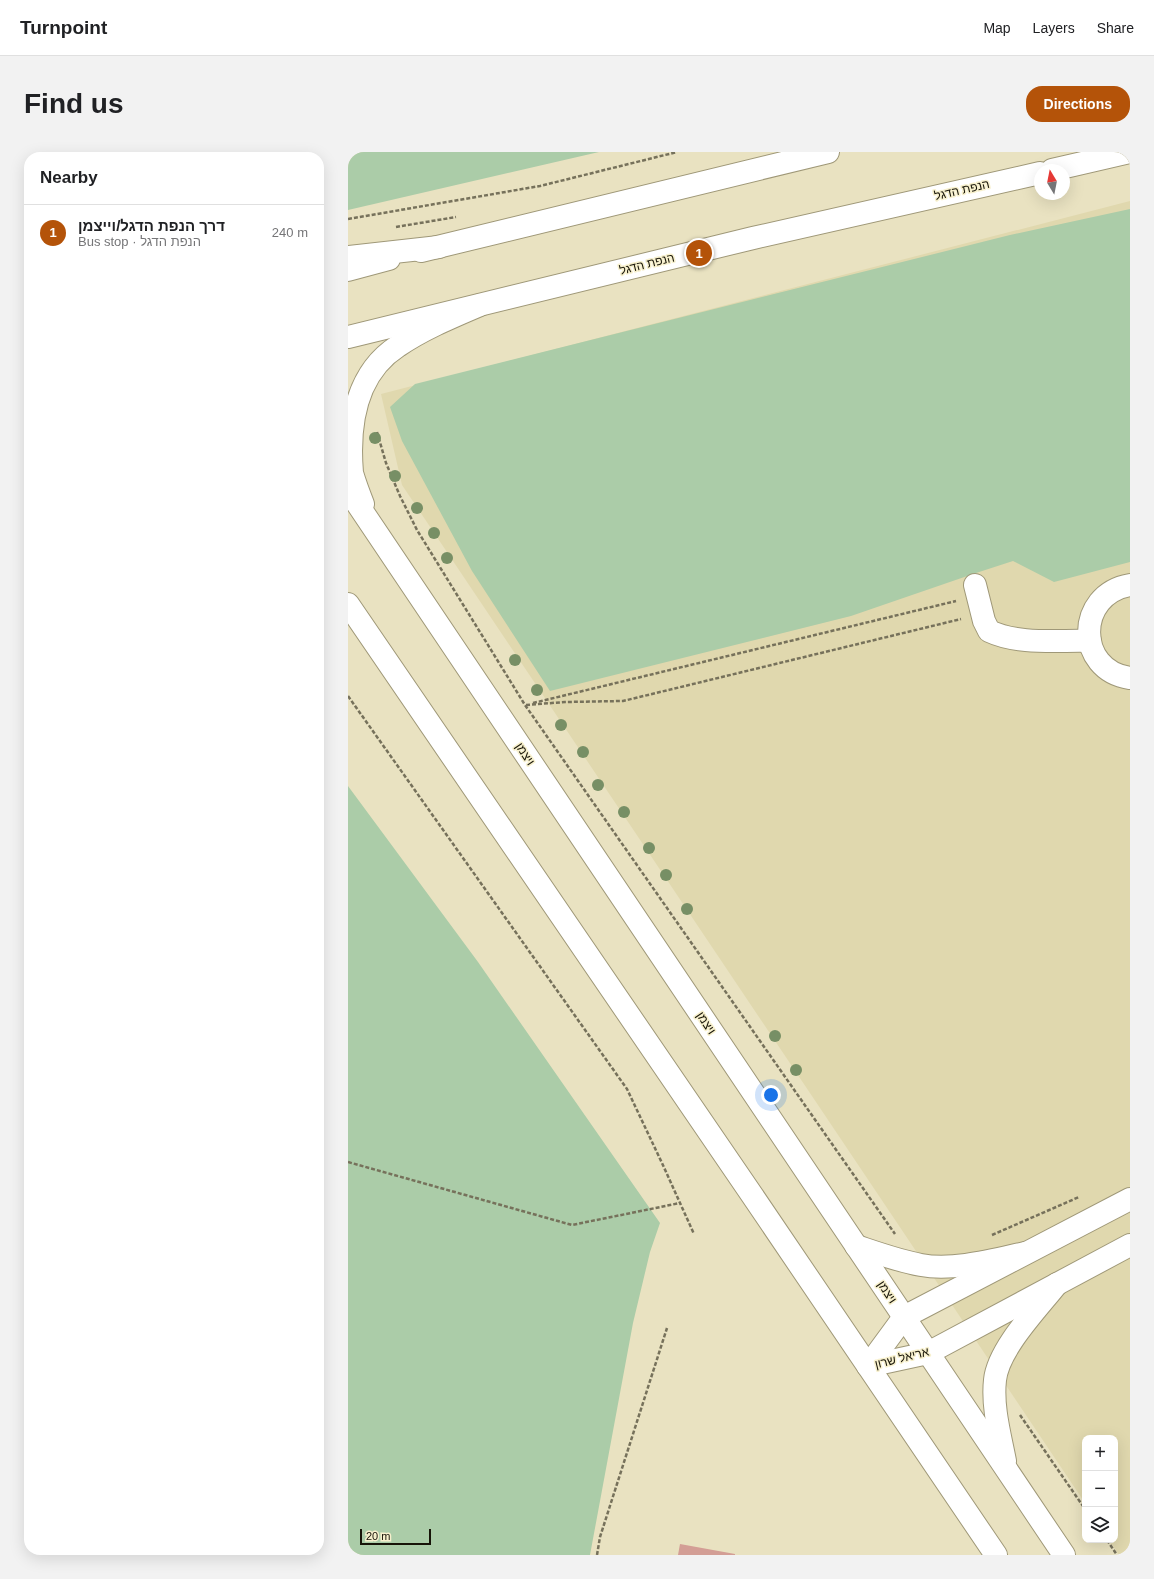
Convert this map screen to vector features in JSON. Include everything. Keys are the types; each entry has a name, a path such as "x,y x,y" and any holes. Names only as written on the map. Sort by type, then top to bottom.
{"main road":[{"path":"348,270 828,152"},
{"path":"1070,166 1130,152"},
{"name":"הנפת הדגל","path":"348,337 753,238 1034,174"},
{"path":"348,257 439,247"},
{"path":"368,521 352,473 349,443 350,422 356,398 366,379 379,362 397,346 421,332 480,305"},
{"name":"ויצמן","path":"348,490 1064,1555"},
{"path":"1130,585 1121,586 1108,594 1097,604 1091,617 1089,632 1092,650 1100,662 1110,671 1130,678"},
{"path":"979,598 989,631 1000,636 1026,640 1090,641"},
{"path":"348,604 996,1555"},
{"name":"אריאל שרון","path":"868,1366 904,1317 1130,1199"},
{"name":"אריאל שרון","path":"868,1366 928,1353 1130,1245"},
{"path":"856,1246 898,1260 922,1266 954,1266 983,1263 1025,1253"},
{"path":"1007,1471 994,1397 995,1379 1002,1359 1013,1340 1057,1284"}],"path":[{"path":"348,219 540,186 677,152"},
{"path":"350,422 376,429 386,463 417,530 525,705 890,1229 900,1239"},
{"path":"525,705 979,598"},
{"path":"525,705 565,702 623,701 979,598"},
{"path":"348,696 627,1089 694,1234"},
{"path":"348,1162 572,1225 680,1203"},
{"path":"986,1238 1080,1197"},
{"path":"596,1555 600,1537 667,1328"},
{"path":"1016,1409 1084,1507"},
{"path":"1109,1543 1117,1555"}],"shaded area":[{"path":"1130,201 1130,1555 1119,1555 1111,1543 1118,1543 1118,1435 1082,1435 1082,1499 402,485 381,394"}],"green space":[{"path":"348,152 599,152 348,210"},
{"path":"1130,209 1130,562 1054,582 1013,561 851,616 550,691 472,571 402,441 390,407 415,384 1010,235"},
{"path":"348,786 478,962 660,1223 650,1252 633,1323 590,1555 348,1555"}],"building":[{"path":"680,1544 735,1554 735,1555 678,1555"}],"place":[{"name":"דרך הנפת הדגל/וייצמן","path":"699,253"}]}
